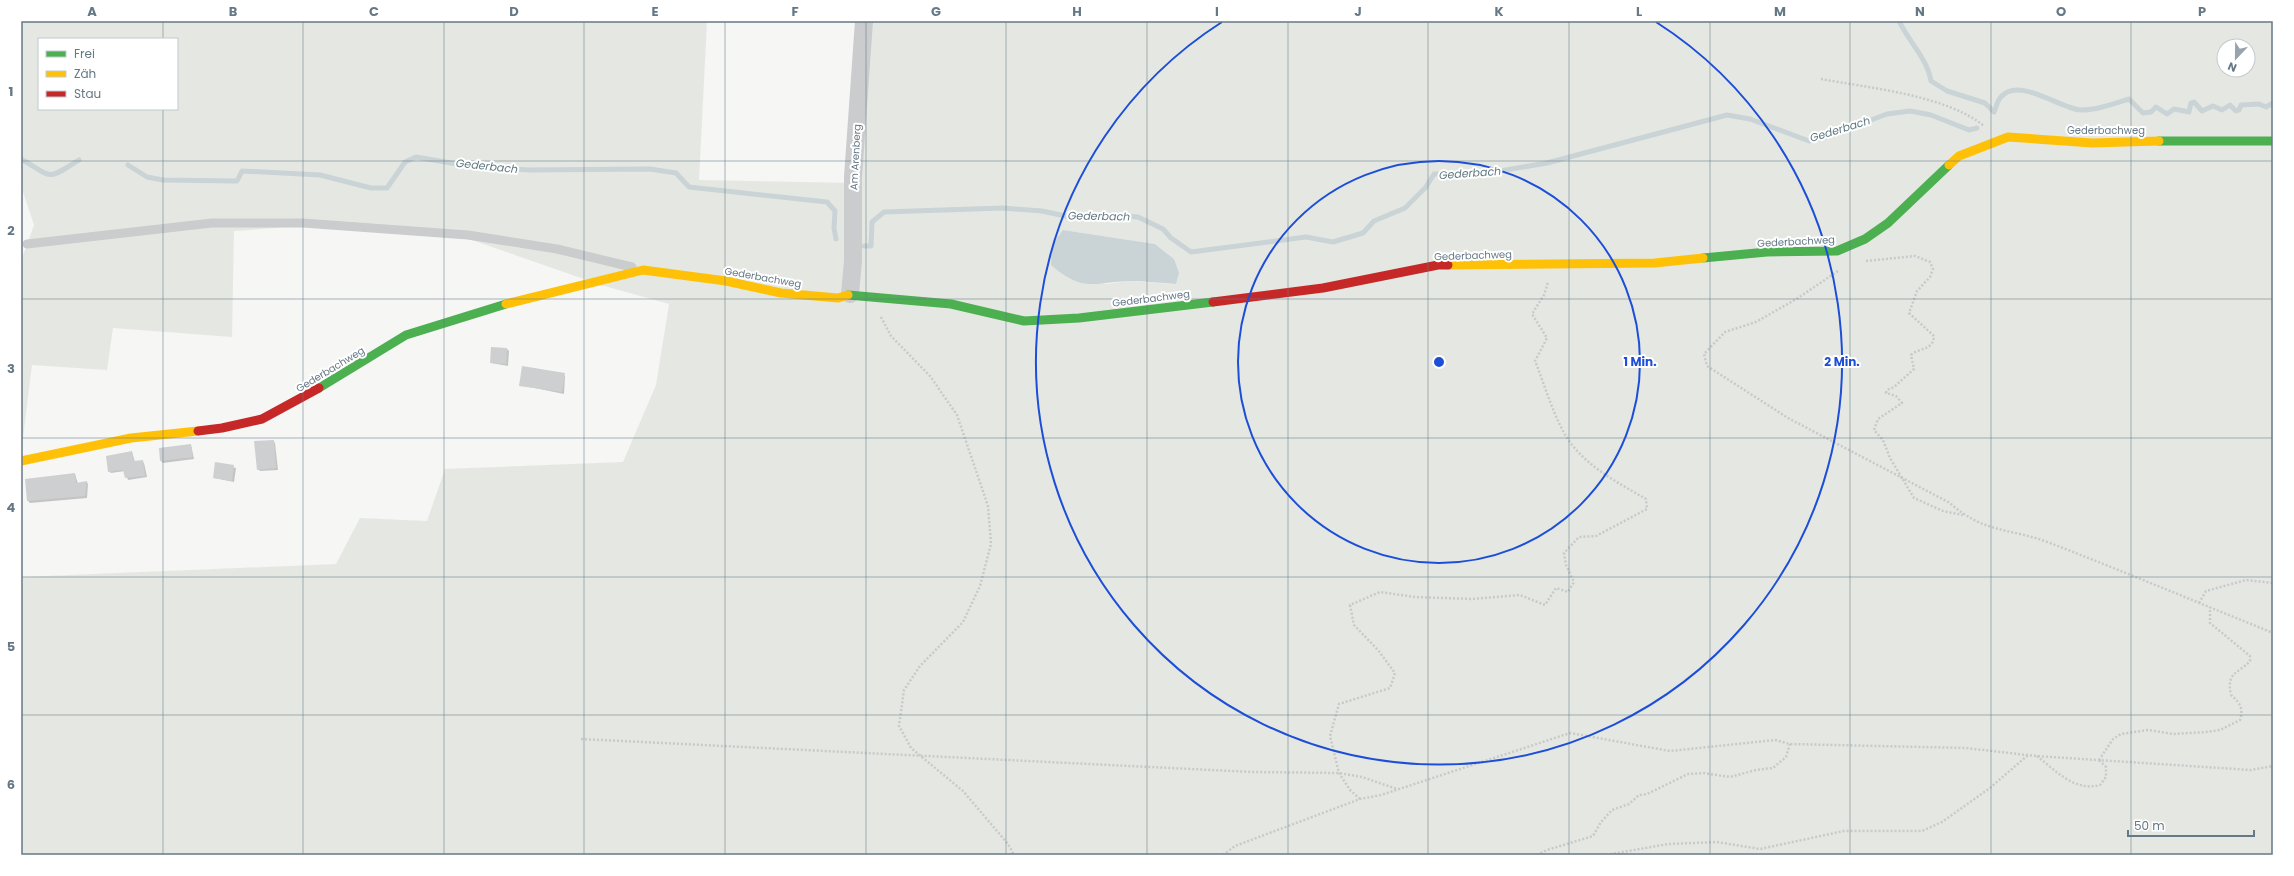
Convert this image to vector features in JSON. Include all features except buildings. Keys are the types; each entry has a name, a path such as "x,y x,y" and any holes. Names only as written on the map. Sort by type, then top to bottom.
{"street":[{"name":"Am Arenberg","path":"850,294 853,262 853,177 864,21"},
{"name":"Gederbachweg","path":"21,461 131,438 222,428 262,419 301,399 406,335 506,304 643,270 726,281 781,293 838,298 850,294 952,304 1024,321 1079,318 1323,288 1438,265 1655,263 1767,252 1838,251 1865,239 1888,223 1909,201 1959,156 2008,137 2092,143 2273,141"}],"lane":[{"name":"Gederbachweg","path":"27,244 212,223 303,222 468,235 557,249 643,270"}],"path":[{"path":"1821,79 1872,86 1951,107 1977,121 1999,141"},
{"path":"1862,262 1915,256 1930,262 1933,268 1930,276 1917,291 1909,313 1931,331 1934,336 1934,342 1931,346 1911,355 1914,369 1894,387 1887,390 1886,393 1896,396 1902,403 1891,411 1886,412 1878,419 1874,430 1883,440 1890,458 1914,498 1943,511 1963,515 1997,530 2048,542 2273,633"},
{"path":"1360,799 1350,790 1339,773 1330,736 1339,704 1390,688 1395,673 1378,650 1354,625 1350,605 1380,592 1415,597 1472,599 1520,596 1545,605 1556,588 1568,592 1574,582 1566,565 1564,553 1579,537 1596,536 1647,509 1646,499 1618,483 1586,461 1562,430 1535,361 1547,338 1532,314 1544,295 1554,264"},
{"path":"1842,268 1798,298 1756,322 1725,332 1704,354 1707,366 1788,418 1950,503 1963,515"},
{"path":"870,296 891,336 930,376 957,414 988,506 991,544 980,586 963,622 920,666 904,690 899,726 911,748 963,791 1008,844 1014,855"},
{"path":"2200,603 2206,591 2246,580 2273,583"},
{"path":"2099,760 2113,739 2121,734 2148,730 2172,734 2206,732 2220,730 2240,720 2242,708 2239,701 2231,695 2230,680 2232,674 2250,661 2250,656 2210,623 2210,607"},
{"path":"1224,855 1235,846 1360,799 1397,789 1570,733 1670,751 1775,740 1790,744 1966,748 2036,756 2251,770 2273,766"},
{"path":"581,739 1252,772 1339,773 1362,777 1397,789"},
{"path":"1537,855 1547,850 1593,836 1601,822 1612,810 1629,804 1639,795 1647,794 1688,774 1709,774 1730,777 1756,770 1773,768 1786,757 1790,744"},
{"path":"1606,855 1668,844 1717,842 1760,849 1844,831 1922,831 1942,822 1990,788 2028,755"},
{"path":"2036,756 2071,782 2088,787 2100,784 2106,777 2106,767 2099,760"}],"shaded area":[{"path":"21,21 707,21 699,180 857,183 869,21 2273,21 2273,855 21,855 21,577 336,564 360,518 427,521 445,469 623,462 656,385 669,304 601,285 469,239 302,226 234,231 232,337 113,328 107,370 32,365 21,455 21,261 34,225 21,186","holes":["1063,230 1155,244 1174,259 1176,284 1129,281 1105,284"]},
{"path":"1063,230 1155,244 1174,259 1179,273 1176,284 1129,281 1088,284 1071,279 1051,265 1052,245"}],"waterway":[{"name":"Gederbach","path":"1899,21 1922,57 1931,81 1947,91 1985,103 1994,112 2000,98 2008,92 2017,90 2028,91 2081,110 2099,108 2129,99 2143,113 2151,112 2156,107 2167,114 2174,109 2189,112 2191,103 2194,102 2202,111 2213,106 2222,110 2230,105 2236,111 2239,110 2241,105 2259,104 2266,107 2273,103"},
{"name":"Gederbach","path":"864,246 871,246 872,222 884,212 1003,208 1042,211 1070,217 1114,215 1138,217 1163,229 1171,238 1191,252 1306,237 1333,242 1363,233 1374,221 1405,208 1426,187 1434,174 1494,172 1547,163 1727,115 1750,119 1809,141 1829,136 1887,114 1910,111 1931,115 1969,130 1977,128"},
{"name":"Gederbach","path":"128,165 147,177 163,180 237,181 242,171 320,175 371,188 387,188 405,162 416,157 474,167 529,170 650,169 676,173 689,187 827,202 835,211 834,228 836,239"},
{"name":"Gederbach","path":"21,159 39,170 50,174 55,174 79,160"}],"traffic: fast":[{"path":"2159,141 2273,141"},
{"path":"1703,258 1767,252 1837,251 1865,239 1888,223 1949,165"},
{"path":"848,295 951,304 1024,321 1079,318 1213,302"},
{"path":"319,388 406,335 506,304"}],"traffic: slow":[{"path":"1949,165 1959,156 2008,137 2092,143 2159,141"},
{"path":"1448,265 1655,263 1703,258"},
{"path":"506,304 643,270 726,281 781,293 838,298 848,295"},
{"path":"21,461 131,438 198,431"}],"traffic: jam":[{"path":"1213,302 1323,288 1438,265 1448,265"},
{"path":"198,431 222,428 262,419 319,388"}]}
